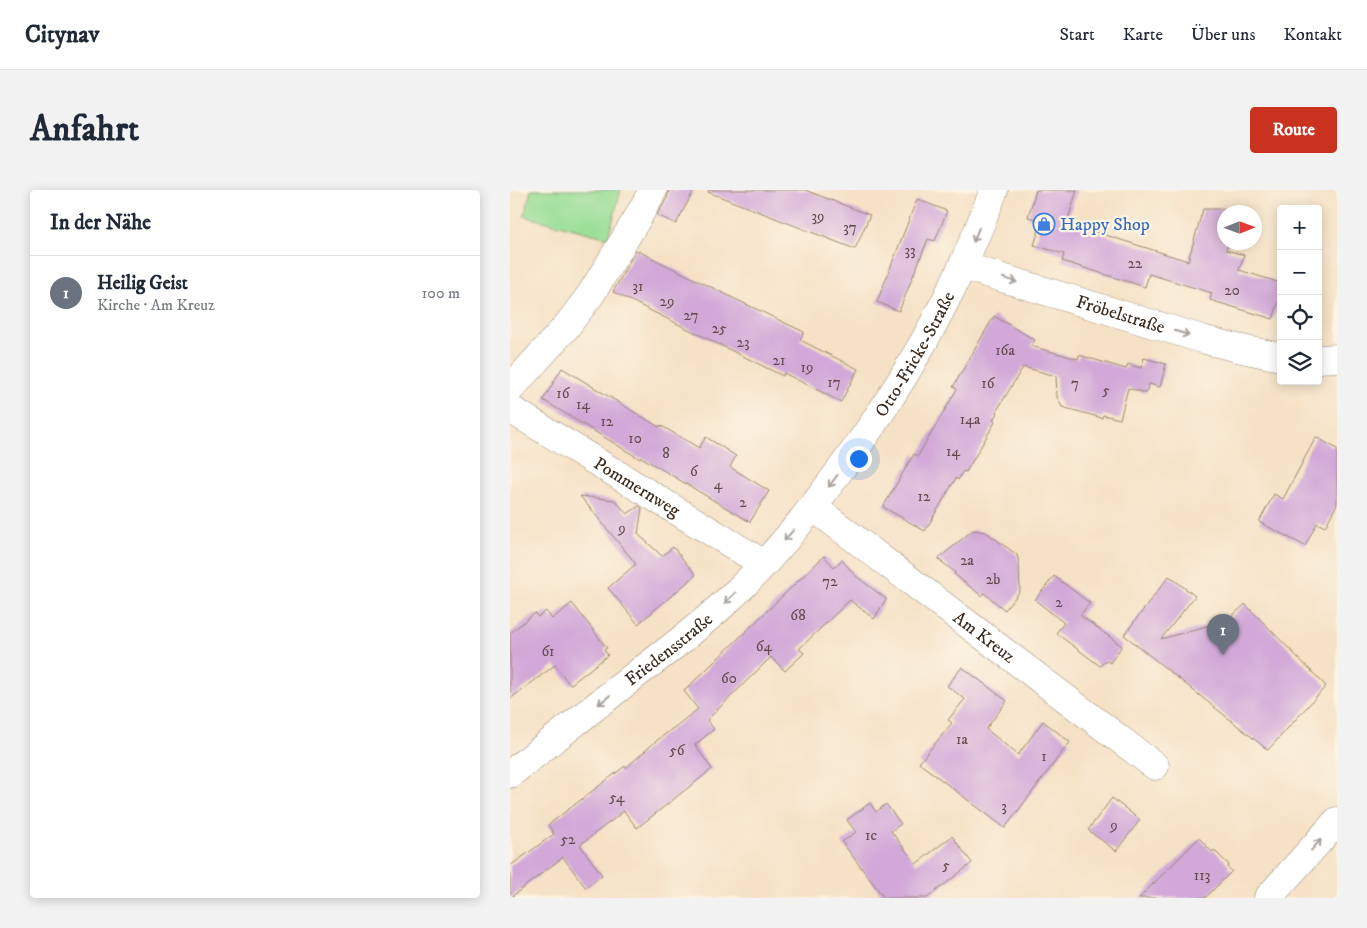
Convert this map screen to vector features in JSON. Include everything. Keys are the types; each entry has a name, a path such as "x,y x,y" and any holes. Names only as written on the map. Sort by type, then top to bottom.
{"street":[{"path":"510,389 566,327 591,294 653,190"},
{"name":"Otto-Fricke-Straße","path":"813,507 857,449 904,377 934,326 963,266 994,190"},
{"name":"Fröbelstraße","path":"963,266 1202,339 1277,356"},
{"path":"1322,360 1337,358"},
{"name":"Pommernweg","path":"510,409 764,564"},
{"name":"Friedensstraße","path":"510,774 728,600 764,564 813,507"},
{"name":"Am Kreuz","path":"813,507 1155,766"},
{"path":"1272,896 1337,821"}],"green space":[{"path":"531,190 621,190 608,238 524,216"}],"building":[{"path":"669,190 694,190 676,224 657,215 667,198"},
{"path":"709,190 805,190 870,215 855,249 708,192"},
{"path":"1036,190 1077,190 1067,223 1188,261 1203,209 1217,209 1217,250 1226,250 1244,255 1239,270 1277,282 1277,307 1273,319 1210,300 1212,293 1149,274 1145,287 1062,261 1064,254 1034,245 1042,221 1028,217"},
{"path":"917,199 947,211 935,241 928,239 899,311 877,302"},
{"path":"636,250 804,332 800,340 858,369 841,402 784,373 783,376 613,292"},
{"path":"994,316 1035,340 1031,346 1078,359 1079,355 1126,369 1128,364 1141,368 1144,358 1166,364 1160,387 1149,384 1146,393 1128,388 1120,419 1103,415 1102,418 1062,407 1057,397 1056,376 1023,367 996,412 993,420 995,422 966,472 963,471 958,480 956,478 925,531 883,507 914,454 918,456 957,389 953,387"},
{"path":"562,368 659,427 660,425 699,448 706,437 736,456 730,467 769,491 750,522 641,457 640,459 543,400"},
{"path":"1316,437 1337,449 1337,504 1325,527 1317,523 1305,546 1259,522 1274,494 1283,499"},
{"path":"580,496 615,500 627,514 639,506 642,508 638,534 662,556 673,547 696,575 638,624 608,588 636,564"},
{"path":"973,530 986,532 1017,555 1020,591 1005,610 984,593 982,596 938,559"},
{"path":"824,556 834,567 842,560 856,576 886,599 874,619 850,600 799,649 804,653 785,671 771,657 707,720 714,729 695,745 712,769 637,828 624,811 580,845 602,875 586,888 563,857 510,898 510,866 554,834 548,825 625,766 626,768 655,742 698,709 684,691"},
{"path":"1054,576 1090,603 1080,615 1122,646 1110,663 1106,660 1100,666 1056,633 1064,623 1035,600"},
{"path":"1169,576 1195,596 1161,639 1217,623 1224,624 1245,604 1326,686 1268,750 1124,635"},
{"path":"572,603 607,648 604,650 608,655 570,685 555,665 510,699 510,633 535,613 538,617 546,611 552,619"},
{"path":"962,667 1007,701 986,729 1018,755 1043,721 1070,742 1005,828 919,763 952,723 948,720 965,699 947,686"},
{"path":"1112,798 1140,820 1116,851 1088,830"},
{"path":"870,803 876,812 886,804 901,824 891,831 916,864 952,836 972,863 927,898 884,898 842,842 856,832 847,820"},
{"path":"1199,838 1212,852 1214,850 1229,865 1227,867 1232,871 1205,898 1139,898"}],"place":[{"name":"Happy Shop","path":"1044,224"},
{"name":"Heilig Geist","path":"1223,655"}]}
